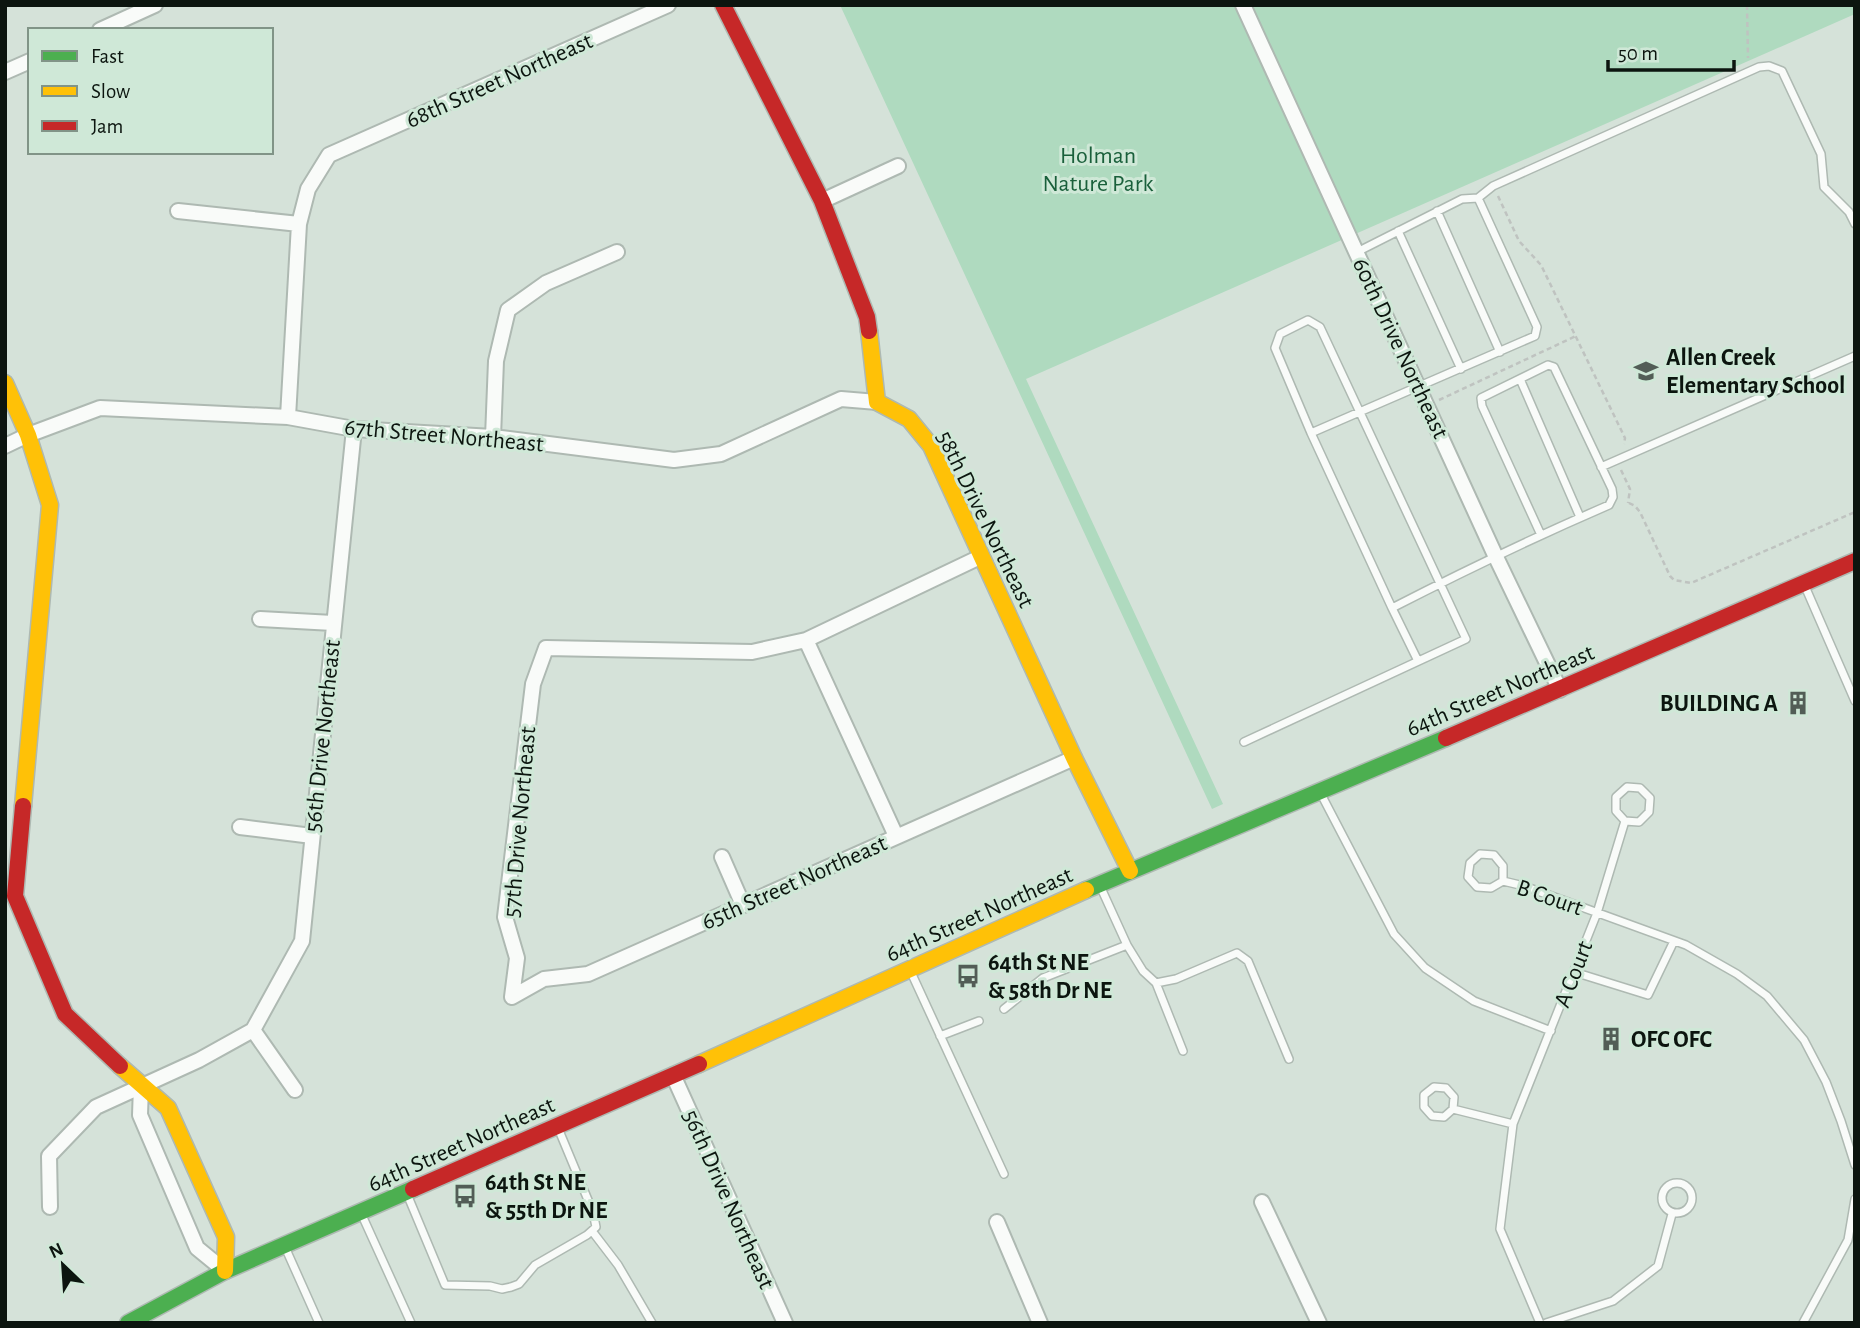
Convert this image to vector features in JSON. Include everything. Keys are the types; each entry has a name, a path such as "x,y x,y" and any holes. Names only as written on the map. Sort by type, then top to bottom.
{"street":[{"path":"104,28 155,5"},
{"name":"68th Street Northeast","path":"299,224 308,189 329,155 668,5"},
{"path":"723,5 822,201 867,317 877,402"},
{"name":"60th Drive Northeast","path":"1243,5 1495,555 1560,690"},
{"path":"5,72 28,62"},
{"path":"822,201 898,166"},
{"path":"178,211 299,224 288,417"},
{"path":"493,437 496,361 508,310 546,283 617,252"},
{"path":"5,383 28,435 50,505 15,896 65,1014 168,1108 226,1237 225,1271"},
{"name":"67th Street Northeast","path":"5,446 100,408 288,417 354,429 493,437 674,460 721,454 841,399 877,402"},
{"name":"58th Drive Northeast","path":"877,402 909,419 931,446 980,557 1129,871"},
{"name":"56th Drive Northeast","path":"253,1030 302,941 354,429"},
{"path":"896,836 806,640 980,557"},
{"name":"64th Street Northeast","path":"128,1323 225,1271 558,1126 1129,871 1560,690 1855,561"},
{"path":"260,618 333,623"},
{"name":"57th Drive Northeast","path":"512,997 517,958 505,917 533,684 546,648 752,652 806,640"},
{"name":"65th Street Northeast","path":"512,997 544,979 588,974 1074,758"},
{"path":"240,827 312,836"},
{"path":"722,857 743,905"},
{"path":"50,1206 49,1156 96,1107 199,1060 253,1030 295,1090"},
{"name":"56th Drive Northeast","path":"673,1075 785,1323"},
{"path":"141,1086 140,1115 197,1248 225,1271"},
{"path":"1262,1202 1318,1323"},
{"path":"997,1222 1040,1323"}],"lane":[{"path":"1357,251 1462,199 1478,198 1493,186 1748,72 1769,66 1782,71 1821,153 1824,187 1849,212 1855,224"},
{"path":"1311,433 1535,337 1536,327 1478,198"},
{"path":"1437,211 1500,352"},
{"path":"1398,231 1461,369"},
{"path":"1244,742 1466,639 1320,327 1308,320 1280,334 1275,348 1311,433 1418,661"},
{"path":"1601,467 1855,356"},
{"path":"1392,608 1495,555 1541,535 1580,517 1609,505 1614,497 1601,467 1554,367 1548,365 1480,398 1541,535"},
{"path":"1520,379 1580,517"},
{"path":"1804,584 1855,701"},
{"name":"A Court","path":"1627,787 1640,788 1650,798 1650,812 1639,821 1625,821 1616,811 1616,797 1627,787"},
{"path":"1319,790 1394,934 1425,968 1475,1001 1551,1031"},
{"name":"A Court","path":"1540,1323 1500,1229 1513,1124 1597,914 1625,821"},
{"name":"B Court","path":"1503,881 1503,866 1494,855 1480,854 1469,863 1468,877 1477,887 1491,888 1503,881 1524,886 1686,945 1737,974 1768,996 1804,1040 1826,1082 1855,1165"},
{"path":"1099,885 1127,946 1143,971 1156,983 1183,1051"},
{"path":"1574,972 1648,995 1674,941"},
{"path":"1004,1009 1043,978 1127,946"},
{"path":"1156,983 1176,979 1237,953 1248,961 1289,1059"},
{"path":"909,970 1004,1174"},
{"path":"940,1036 979,1021"},
{"path":"1434,1087 1446,1087 1454,1097 1453,1109 1444,1117 1432,1116 1423,1107 1424,1095 1434,1087"},
{"path":"1453,1109 1513,1124"},
{"path":"406,1193 445,1285 490,1286 502,1289 519,1284 535,1265 596,1227 593,1212 558,1126"},
{"path":"1682,1182 1691,1190 1692,1202 1685,1211 1672,1214 1663,1205 1662,1193 1669,1183 1682,1182"},
{"path":"1803,1323 1848,1240 1855,1199"},
{"path":"361,1213 411,1323"},
{"path":"1546,1323 1614,1301 1658,1266 1672,1214"},
{"path":"592,1231 618,1265 652,1323"},
{"path":"285,1246 319,1323"}],"path":[{"path":"1747,5 1748,72"},
{"path":"1493,186 1519,242 1541,265 1625,438 1619,459 1630,489 1628,503"},
{"path":"1428,405 1576,336"},
{"path":"1614,497 1635,506 1640,512 1670,576 1684,583 1691,583 1855,512"}],"green space":[{"name":"Holman Nature Park","path":"840,5 1855,5 1855,14 1026,379 1223,804 1212,809"}],"traffic: fast":[{"path":"1086,890 1446,738"},
{"path":"128,1323 225,1271 413,1189"}],"traffic: slow":[{"path":"869,331 877,402 909,419 931,446 1074,758 1130,871"},
{"path":"5,383 28,435 50,505 23,806"},
{"path":"699,1064 1086,890"},
{"path":"120,1066 168,1108 226,1237 225,1271"}],"traffic: jam":[{"path":"723,5 822,201 867,317 869,331"},
{"path":"1446,738 1855,561"},
{"path":"23,806 15,896 65,1014 120,1066"},
{"path":"413,1189 699,1064"}],"place":[{"name":"Allen Creek Elementary School","path":"1646,371"},
{"name":"BUILDING A","path":"1798,703"},
{"name":"64th St NE & 58th Dr NE","path":"968,976"},
{"name":"OFC OFC","path":"1611,1039"},
{"name":"64th St NE & 55th Dr NE","path":"465,1196"}]}
